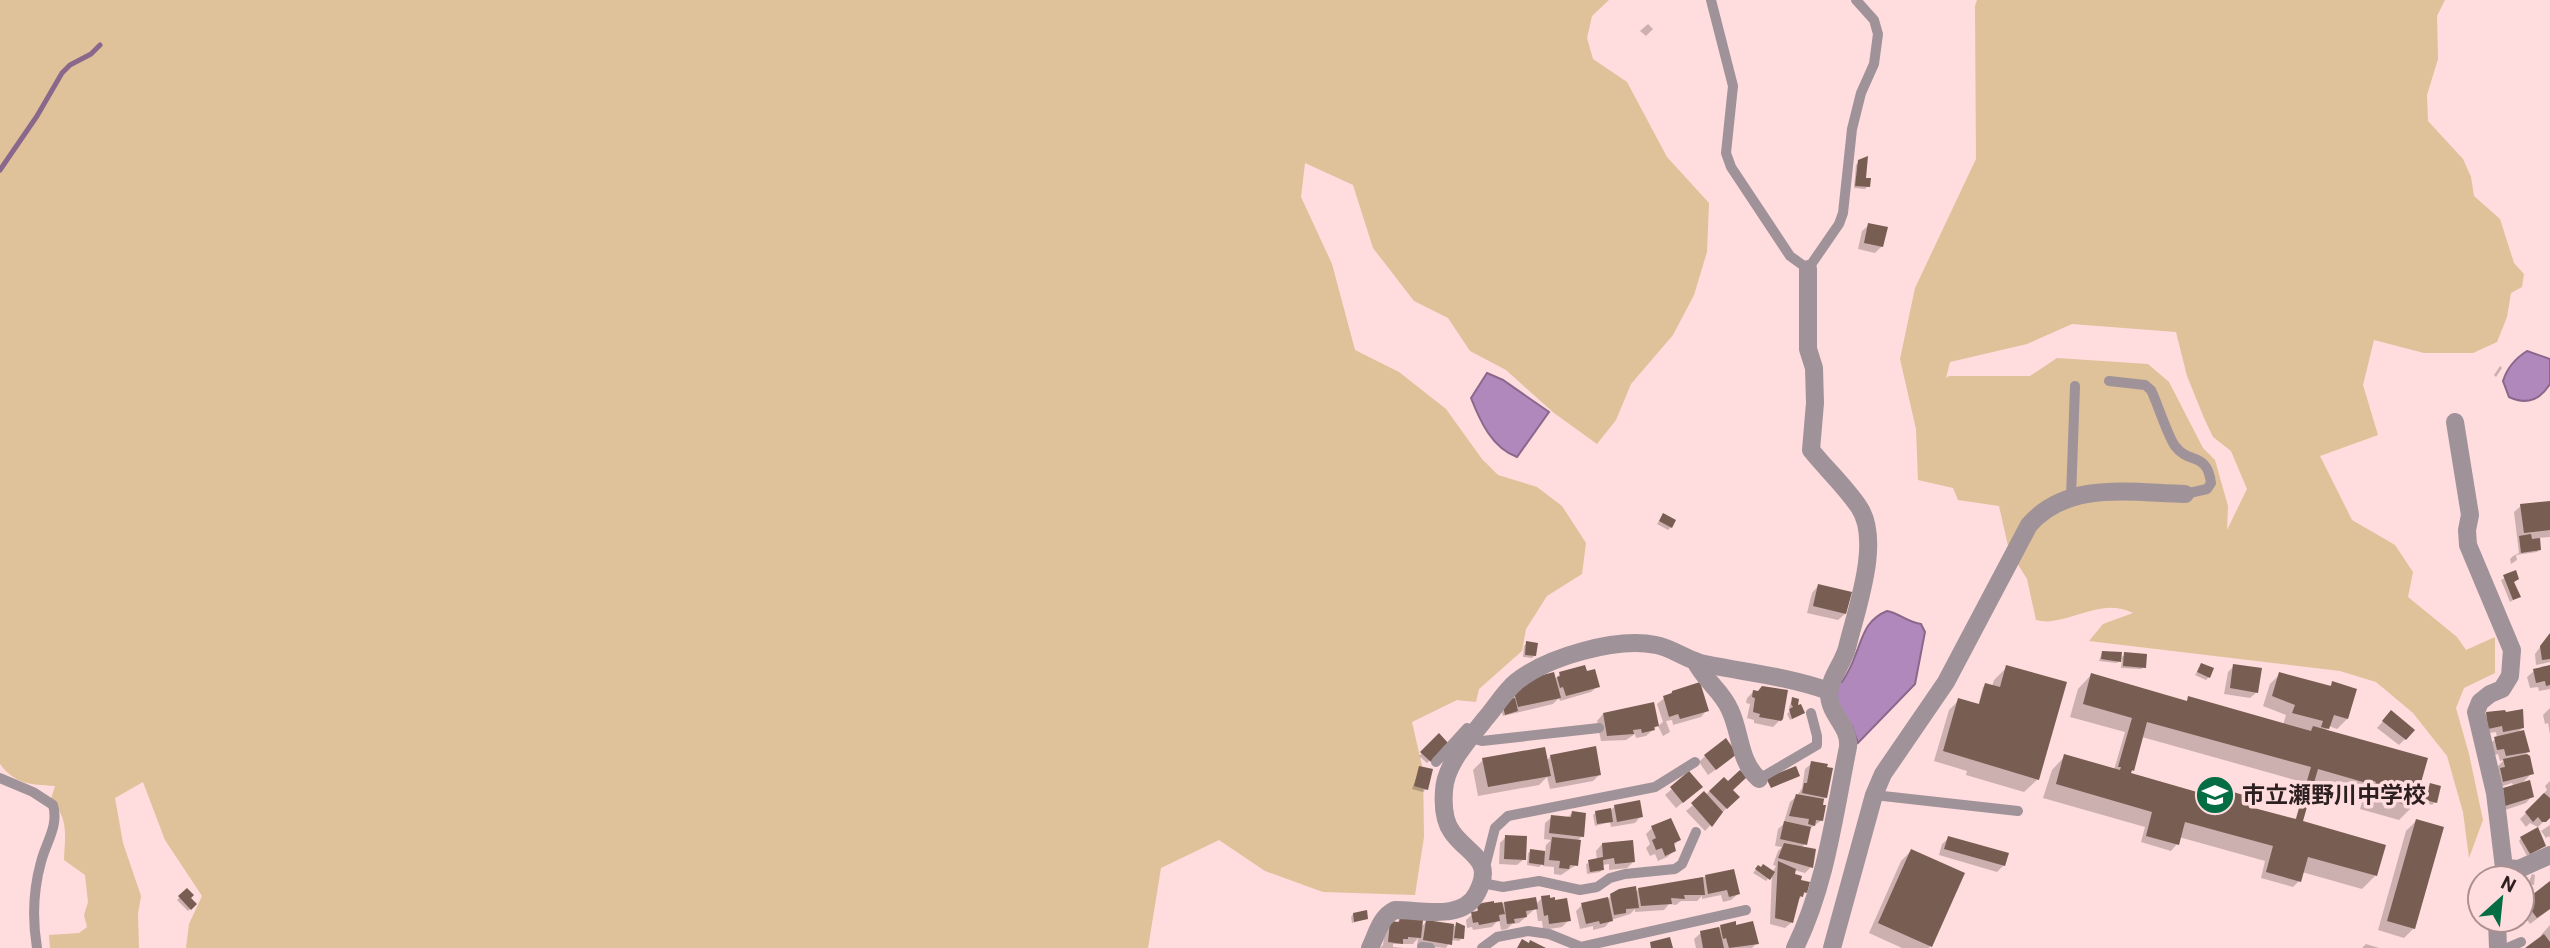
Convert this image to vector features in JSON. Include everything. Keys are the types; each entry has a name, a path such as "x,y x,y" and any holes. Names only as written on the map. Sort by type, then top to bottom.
{"street":[{"path":"1795,948 1810,918 1821,883 1848,747 1849,737 1832,709 1829,691 1846,653 1869,553 1870,536 1867,521 1859,508 1811,450 1815,403 1814,368 1808,349 1808,269"},
{"path":"2455,422 2470,515 2468,545 2512,650 2510,676 2502,689 2480,702 2476,712 2495,793 2503,864"},
{"path":"1832,945 1874,795 1883,774 1946,682 2029,525 2050,506 2087,493 2185,494"},
{"path":"1370,948 1387,914 1395,910 1455,912 1466,907 1472,900 1483,877 1478,856 1451,831 1443,807 1445,780 1459,752 1514,683 1542,666 1592,649 1633,642 1658,645 1695,661 1786,677 1829,691"},
{"path":"1695,661 1729,706 1737,725 1746,763 1759,779"},
{"path":"2530,864 2550,855"}],"lane":[{"path":"1710,0 1733,86 1726,153 1731,167 1790,256 1808,269 1839,224 1843,213 1852,129 1861,93 1878,48 1874,20 1856,0"},
{"path":"2109,381 2145,385 2151,390 2175,446 2188,456 2202,460 2209,469 2211,482 2207,489 2185,494"},
{"path":"2071,497 2075,386"},
{"path":"1759,779 1817,745 1811,713"},
{"path":"1436,762 1467,728 1472,736 1482,741 1599,728"},
{"path":"1695,762 1654,787 1508,816 1495,828 1483,877 1503,887 1539,881 1580,890 1597,887 1611,878 1625,874 1675,869 1682,864 1696,832"},
{"path":"0,778 33,792 53,805 56,814 52,836 41,860 33,902 37,948"},
{"path":"1874,795 2018,811"},
{"path":"1482,948 1497,937 1528,930 1549,934 1581,947 1746,910"},
{"path":"2507,948 2521,942"}],"shaded area":[{"path":"0,0 1609,0 1592,16 1587,38 1593,59 1627,82 1667,157 1709,203 1707,252 1694,295 1673,335 1631,384 1616,420 1597,444 1554,413 1506,370 1470,351 1448,318 1414,301 1373,248 1353,185 1305,163 1301,197 1332,264 1355,350 1399,372 1446,409 1482,459 1498,475 1537,487 1562,506 1586,543 1582,574 1547,596 1526,629 1522,651 1479,689 1476,702 1457,700 1412,722 1423,770 1424,837 1415,895 1323,892 1265,871 1219,840 1161,868 1148,948 186,948 189,924 202,896 165,840 143,782 115,798 123,843 141,896 138,914 139,948 50,948 49,935 79,933 87,927 84,915 88,902 85,875 64,860 63,821 51,799 55,786 18,780 0,764"},
{"path":"1977,0 2445,0 2437,16 2438,59 2427,95 2428,121 2463,159 2471,177 2474,196 2500,219 2514,263 2524,274 2522,287 2511,293 2507,317 2497,342 2473,353 2424,353 2374,340 2363,385 2378,435 2320,456 2352,520 2395,545 2413,572 2408,597 2457,637 2466,650 2495,637 2495,673 2464,688 2456,708 2483,820 2469,858 2463,812 2447,756 2413,713 2376,682 2340,671 2089,641 2103,624 2133,613 2123,609 2103,608 2052,621 2036,620 2027,579 2009,550 1999,506 1958,500 1953,488 1918,480 1916,429 1900,359 1915,288 1976,159","holes":["2072,324 2176,332 2187,376 2204,418 2213,437 2231,451 2247,489 2227,530 2228,506 2215,460 2203,448 2169,382 2148,364 2057,358 2030,376 1946,378 1950,362 2027,344"]},
{"path":"2527,351 2550,359 2550,384 2542,394 2532,400 2521,401 2509,397 2503,381 2512,364"},
{"path":"1487,373 1503,380 1549,412 1517,457 1508,453 1494,440 1471,398"},
{"path":"1887,611 1921,624 1925,632 1915,684 1858,743 1852,726 1838,708 1835,684 1842,682 1846,676 1869,624"}],"building":[{"path":"1868,156 1866,178 1871,178 1870,187 1855,186 1858,160"},
{"path":"1868,223 1888,227 1883,247 1864,243"},
{"path":"2550,501 2550,530 2524,533 2520,504"},
{"path":"1663,513 1676,520 1672,528 1659,521"},
{"path":"2531,534 2532,539 2540,538 2541,550 2521,553 2519,536"},
{"path":"2516,570 2519,579 2514,582 2521,597 2513,600 2503,575"},
{"path":"1818,584 1852,592 1846,614 1813,606"},
{"path":"2550,633 2550,659 2542,660 2540,646"},
{"path":"1526,641 1538,643 1536,656 1525,655"},
{"path":"2102,651 2122,652 2121,662 2101,659"},
{"path":"2124,652 2147,654 2146,668 2123,666"},
{"path":"2201,663 2214,668 2210,678 2197,672"},
{"path":"2233,664 2262,668 2258,693 2230,688"},
{"path":"1585,665 1587,671 1595,669 1600,687 1566,696 1563,687 1560,688 1557,677 1560,676 1559,672"},
{"path":"2006,665 2067,682 2039,780 1943,751 1958,698 1979,704 1985,683 2000,687"},
{"path":"2550,665 2550,685 2546,686 2545,681 2536,683 2533,669"},
{"path":"1554,672 1561,698 1518,707 1514,692 1521,690 1519,685 1528,679"},
{"path":"2279,672 2331,686 2332,681 2357,689 2348,719 2334,715 2329,729 2321,727 2323,721 2292,713 2295,705 2272,696"},
{"path":"2091,673 2187,701 2188,696 2311,731 2313,726 2428,758 2414,807 2372,795 2376,782 2371,780 2370,784 2318,769 2303,821 2386,845 2377,876 2308,857 2301,882 2266,872 2273,846 2185,822 2179,845 2146,836 2152,812 2056,784 2064,754 2120,770 2121,767 2118,767 2132,718 2083,704","holes":["2147,722 2311,767 2296,819 2254,808 2257,799 2206,784 2204,794 2131,773 2134,771"]},
{"path":"1700,682 1709,711 1680,719 1678,714 1669,717 1663,696"},
{"path":"1762,686 1788,690 1781,721 1759,717 1760,714 1753,712 1753,690 1758,691"},
{"path":"1792,697 1799,699 1798,705 1801,704 1805,713 1792,719 1789,709 1793,707"},
{"path":"1515,698 1518,711 1505,715 1503,706 1508,699"},
{"path":"1654,702 1659,726 1654,727 1655,730 1642,733 1641,729 1633,730 1634,734 1607,736 1603,713"},
{"path":"2523,709 2524,728 2503,732 2502,726 2488,729 2486,712"},
{"path":"2391,710 2415,730 2406,740 2382,721"},
{"path":"2524,730 2530,752 2506,756 2504,749 2497,750 2494,737"},
{"path":"1439,733 1449,744 1431,762 1420,752"},
{"path":"1726,738 1737,754 1716,770 1704,755"},
{"path":"1596,746 1601,775 1556,783 1550,755"},
{"path":"1545,747 1551,776 1488,787 1482,758"},
{"path":"2527,754 2530,756 2534,774 2503,782 2500,768 2505,767 2503,759"},
{"path":"1811,761 1828,764 1827,767 1833,768 1827,798 1802,793 1804,783 1807,783"},
{"path":"1419,766 1433,769 1428,790 1414,786"},
{"path":"1796,766 1800,776 1771,788 1766,778"},
{"path":"1740,770 1747,777 1733,790 1740,797 1727,809 1709,791 1724,777 1728,781"},
{"path":"1689,771 1703,787 1683,803 1670,787"},
{"path":"2530,780 2534,797 2505,806 2503,788"},
{"path":"2430,783 2441,786 2437,803 2425,800"},
{"path":"1704,791 1723,812 1712,827 1691,803"},
{"path":"2544,793 2550,798 2550,818 2542,822 2538,817 2533,822 2525,812"},
{"path":"1796,794 1824,799 1823,805 1826,805 1823,821 1816,820 1815,826 1808,824 1809,819 1789,816"},
{"path":"1640,800 1643,817 1617,822 1614,805"},
{"path":"1611,808 1613,822 1597,824 1595,811"},
{"path":"1572,811 1586,813 1584,837 1549,833 1551,815 1571,817"},
{"path":"1671,818 1681,840 1674,843 1676,851 1665,856 1662,848 1656,850 1652,840 1656,838 1651,826"},
{"path":"2416,819 2444,827 2415,929 2387,921"},
{"path":"1784,821 1811,827 1807,845 1780,839"},
{"path":"2538,827 2546,846 2530,854 2520,837"},
{"path":"1505,835 1527,836 1526,860 1504,859"},
{"path":"1948,836 2009,853 2005,866 1944,849"},
{"path":"1552,837 1581,840 1578,866 1559,868 1560,861 1549,860"},
{"path":"1633,840 1635,862 1615,864 1614,858 1603,860 1604,870 1590,872 1588,860 1603,857 1602,843"},
{"path":"1784,843 1816,849 1813,868 1778,858"},
{"path":"1530,849 1545,851 1544,865 1529,863"},
{"path":"1911,849 1965,873 1932,947 1878,923"},
{"path":"1778,861 1796,869 1795,874 1802,876 1801,880 1810,882 1807,893 1804,892 1803,897 1800,896 1793,923 1775,918"},
{"path":"1763,864 1775,872 1770,880 1755,869"},
{"path":"1734,869 1740,894 1729,897 1727,890 1708,894 1705,875"},
{"path":"1703,877 1705,895 1684,895 1685,899 1671,898 1672,904 1641,906 1638,888"},
{"path":"2550,881 2550,909 2537,918 2536,917 2536,892"},
{"path":"1636,886 1639,908 1626,909 1626,913 1614,915 1610,894 1619,889"},
{"path":"187,888 194,895 191,898 197,904 191,910 178,896"},
{"path":"1550,895 1550,898 1555,897 1555,900 1567,898 1571,921 1549,924 1548,915 1544,916 1541,896"},
{"path":"1536,897 1538,909 1526,911 1527,917 1514,919 1515,923 1507,924 1504,902"},
{"path":"1608,897 1613,921 1586,924 1581,903"},
{"path":"1502,902 1505,914 1499,915 1500,921 1479,925 1478,922 1473,923 1471,912 1478,911 1477,906 1482,903"},
{"path":"1367,910 1368,919 1354,922 1353,913"},
{"path":"1400,917 1423,920 1421,938 1408,937 1403,939 1403,944 1388,942 1390,921 1399,922"},
{"path":"1426,920 1454,924 1452,945 1423,940"},
{"path":"1736,921 1736,925 1753,921 1759,944 1729,948 1726,938 1723,939 1720,925"},
{"path":"1456,922 1465,926 1464,939 1454,938"},
{"path":"1719,927 1724,948 1703,948 1700,931"},
{"path":"2544,934 2550,942 2550,948 2525,948"},
{"path":"1670,937 1673,948 1651,948 1650,942"},
{"path":"1522,939 1529,943 1530,940 1546,948 1517,948"}],"waterway":[{"path":"0,170 62,73 100,45"}],"place":[{"name":"市立瀬野川中学校","path":"2215,795"}]}
